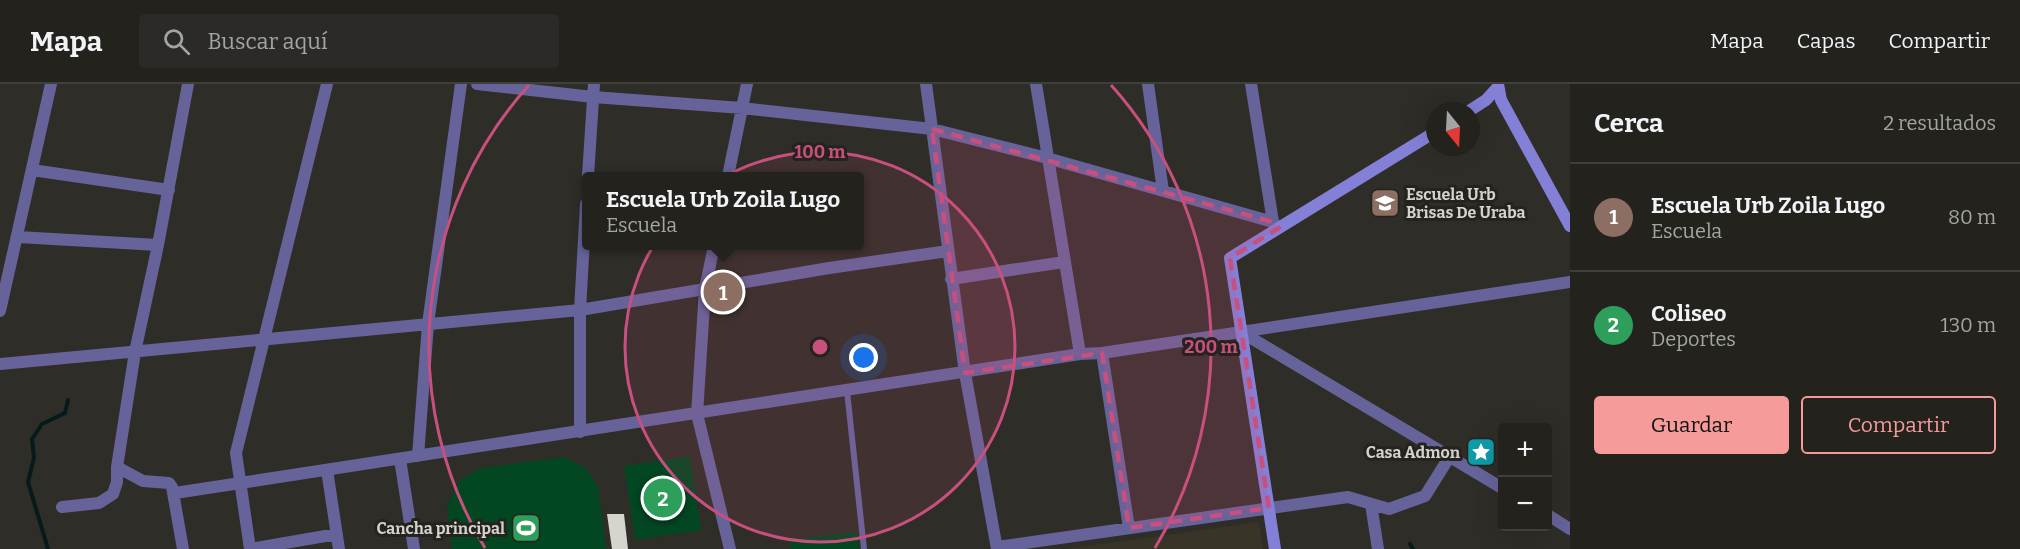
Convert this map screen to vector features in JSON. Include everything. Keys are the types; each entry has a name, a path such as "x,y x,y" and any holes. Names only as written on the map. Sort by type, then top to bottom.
{"street":[{"path":"0,311 51,84"},
{"path":"62,507 99,503 113,494 117,482 117,467 135,352 169,190 188,84"},
{"path":"327,84 236,453 250,549 337,534"},
{"path":"418,456 428,324 460,84"},
{"path":"477,84 593,98 742,108 932,129 1047,158 1276,225"},
{"path":"588,172 594,84"},
{"path":"729,172 747,84"},
{"path":"927,84 965,373 997,548 1348,497 1389,509 1425,496 1450,456"},
{"path":"1036,84 1080,354"},
{"path":"1148,84 1163,191"},
{"path":"1251,84 1276,225"},
{"path":"1480,104 1498,86"},
{"path":"1498,86 1501,100 1570,226"},
{"path":"1275,549 1230,258 1276,225 1426,137"},
{"path":"32,170 169,190"},
{"path":"18,237 158,245"},
{"path":"580,432 580,310 583,250"},
{"path":"713,250 705,289 697,414 730,549"},
{"path":"0,364 580,310 829,268 948,251"},
{"path":"951,279 1064,262"},
{"path":"175,493 847,392 1080,354 1102,353 1570,282"},
{"path":"1241,332 1498,485"},
{"path":"1102,353 1129,528"},
{"path":"400,459 414,549"},
{"path":"117,467 143,481 169,483 175,493 183,549"},
{"path":"327,470 339,549"},
{"path":"1371,504 1378,549"},
{"path":"1552,518 1570,529"}],"lane":[{"path":"847,392 864,549"}],"highlighted area":[{"path":"932,129 1273,222 1279,228 1230,258 1269,508 1129,528 1102,353 965,373"}],"shaded area":[{"path":"1259,522 1263,549 1066,549"}],"green space":[{"path":"690,456 701,530 635,540 624,466"},
{"name":"Cancha principal","path":"564,457 586,468 598,486 606,549 452,549 447,506 459,481 480,468"},
{"path":"857,531 859,549 791,549 789,540"}],"building":[{"path":"607,514 624,514 628,549 612,549"}],"waterway":[{"path":"48,549 28,482 34,458 32,439 42,424 65,413 68,400"},
{"path":"1410,544 1413,549"}],"place":[{"name":"Escuela Urb Brisas De Uraba","path":"1385,203"},
{"name":"Escuela Urb Zoila Lugo","path":"723,292"},
{"name":"Casa Admon","path":"1481,452"},
{"name":"Coliseo","path":"663,498"},
{"name":"Cancha principal","path":"526,528"}]}
